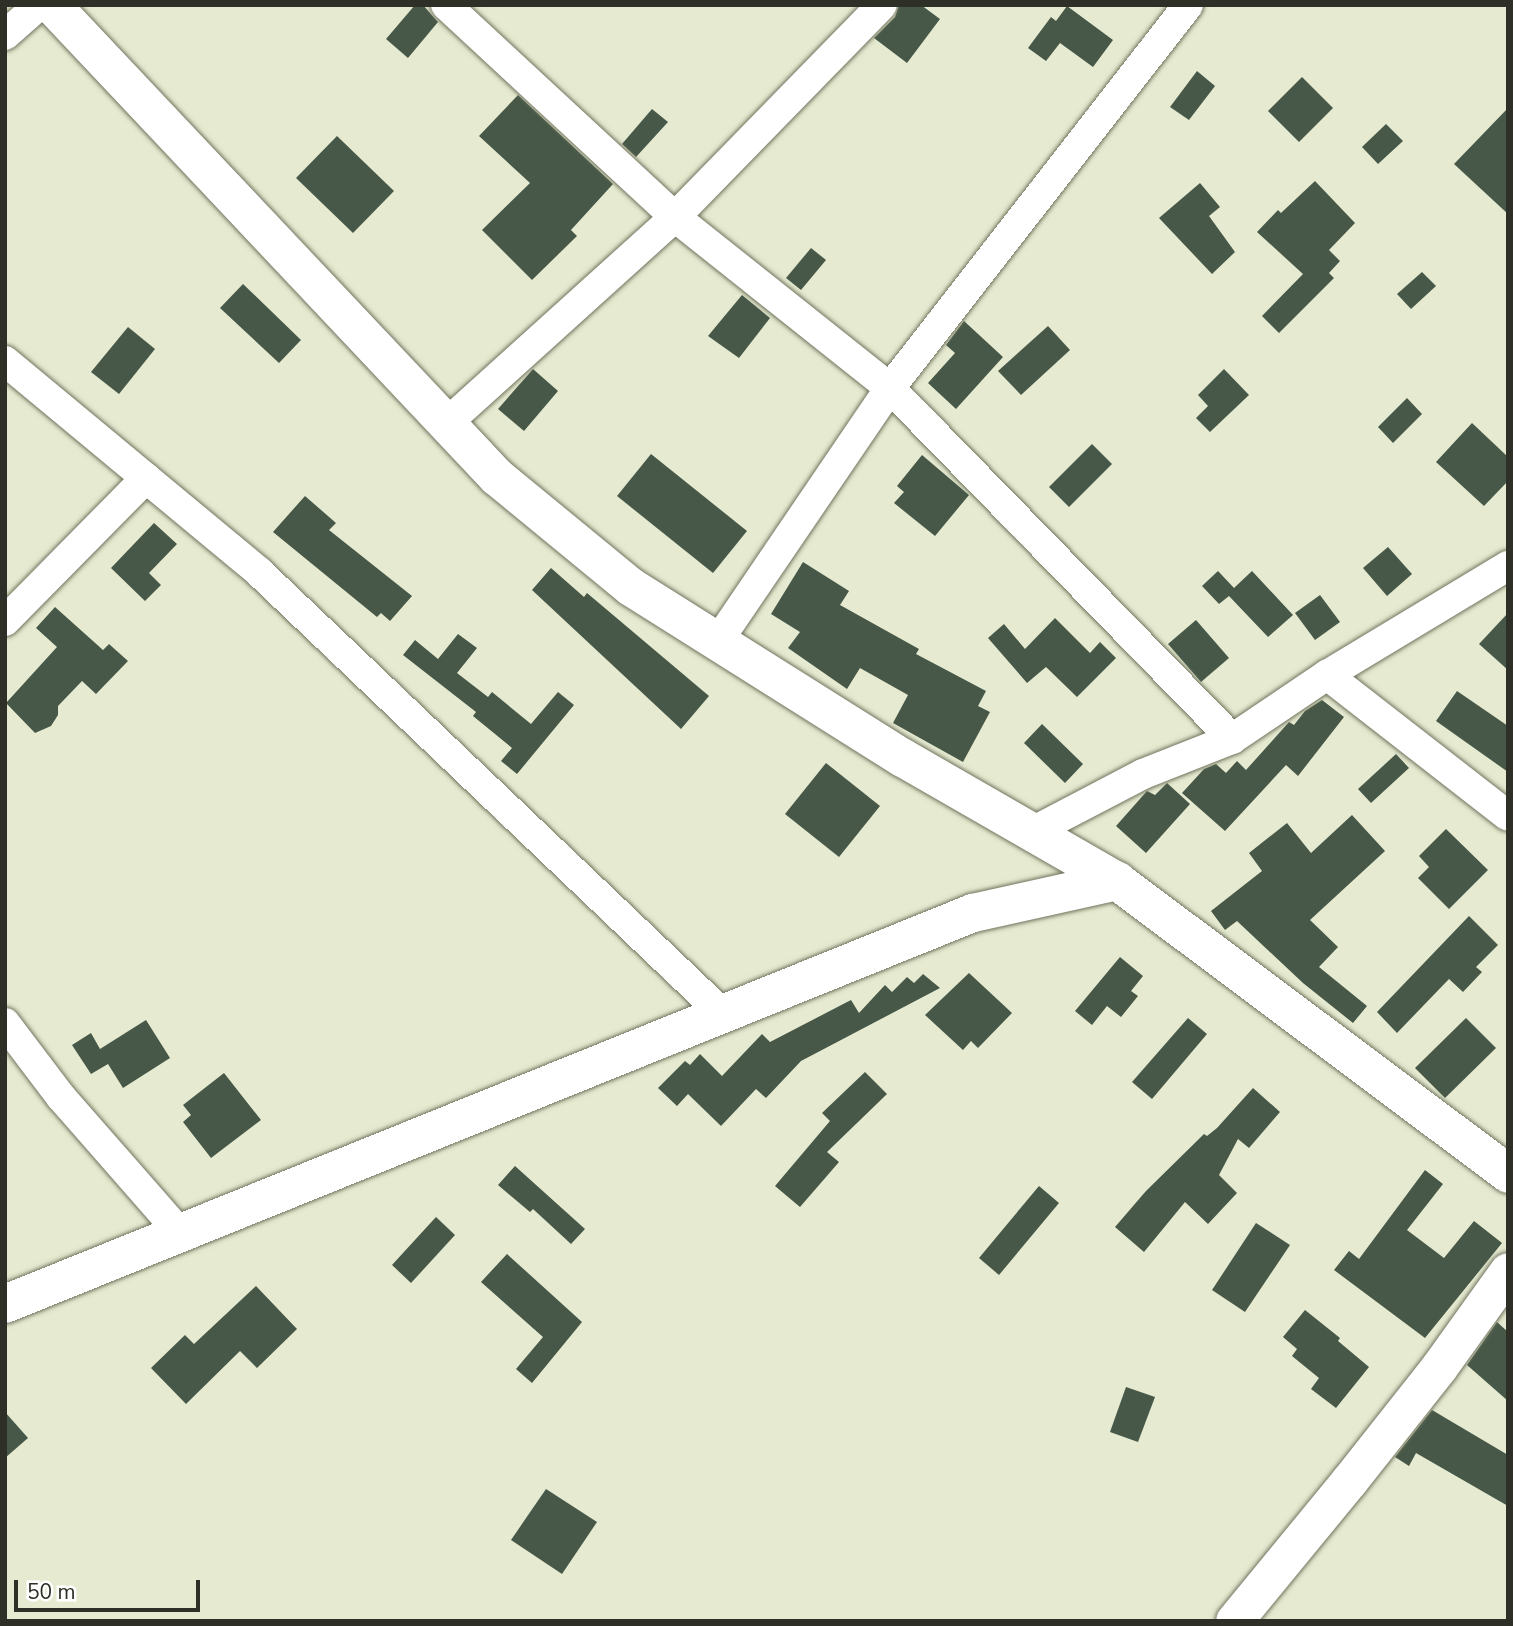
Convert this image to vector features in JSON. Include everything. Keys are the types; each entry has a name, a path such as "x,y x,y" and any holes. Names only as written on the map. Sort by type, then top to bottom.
{"main road":[{"path":"51,5 448,422 496,477 631,587 903,758 1117,881 1508,1174"},
{"path":"5,1304 973,913 1117,881"}],"street":[{"path":"5,34 39,5"},
{"path":"446,5 675,217 890,388 1232,739"},
{"path":"448,422 675,217 882,5"},
{"path":"718,641 890,388 1188,5"},
{"path":"5,361 260,573 723,1014"},
{"path":"5,621 146,478"},
{"path":"1032,832 1143,774 1232,739 1326,675 1508,565"},
{"path":"1326,675 1508,817"},
{"path":"5,1023 61,1097 180,1233"},
{"path":"1234,1621 1349,1481 1508,1271"}],"building":[{"path":"415,5 423,5 438,22 408,58 386,39"},
{"path":"899,5 921,5 940,19 907,63 874,38 895,17"},
{"path":"1067,6 1113,40 1093,67 1060,43 1046,61 1028,48 1051,17 1056,21"},
{"path":"1197,71 1215,86 1189,120 1170,107"},
{"path":"1302,77 1333,108 1299,142 1268,111"},
{"path":"518,95 613,184 571,230 577,236 532,280 482,230 530,183 479,136"},
{"path":"1508,108 1508,214 1454,164"},
{"path":"652,109 668,122 636,157 622,144"},
{"path":"1386,124 1403,141 1378,164 1362,147"},
{"path":"337,136 394,191 353,233 296,178"},
{"path":"1315,181 1355,223 1329,250 1340,261 1329,273 1334,278 1279,333 1262,316 1303,274 1257,232 1278,210 1281,213"},
{"path":"1200,183 1220,207 1209,216 1235,252 1212,274 1159,218"},
{"path":"811,248 826,260 801,290 786,278"},
{"path":"1422,272 1436,286 1411,309 1397,294"},
{"path":"243,284 301,340 279,363 220,308"},
{"path":"742,295 770,318 739,358 708,336"},
{"path":"964,321 1003,357 956,409 928,383 955,353 946,345"},
{"path":"1048,326 1070,350 1021,395 998,371"},
{"path":"128,327 155,349 119,394 91,372"},
{"path":"533,369 558,391 524,431 498,409"},
{"path":"1224,369 1249,395 1210,432 1196,418 1208,406 1198,395"},
{"path":"1407,398 1422,414 1393,443 1378,427"},
{"path":"1472,423 1508,457 1508,481 1484,506 1436,462"},
{"path":"1092,444 1112,464 1069,507 1049,487"},
{"path":"651,454 747,531 713,573 617,496"},
{"path":"922,455 969,495 935,536 894,503 904,492 897,486"},
{"path":"305,496 336,523 329,530 412,596 390,621 381,613 377,617 273,532"},
{"path":"154,523 177,544 149,573 161,585 145,601 111,568"},
{"path":"1388,547 1412,574 1387,596 1363,568"},
{"path":"803,562 849,591 840,605 919,649 916,654 986,691 978,706 990,712 963,762 893,723 908,695 860,668 847,689 788,648 800,632 771,614"},
{"path":"551,568 584,597 587,593 709,696 681,729 532,590"},
{"path":"1218,571 1234,588 1252,571 1293,615 1268,637 1229,596 1219,604 1202,586"},
{"path":"1320,595 1340,622 1315,640 1295,613"},
{"path":"55,607 103,650 109,644 128,661 96,694 82,681 58,706 58,715 51,726 35,733 6,703 57,647 36,628"},
{"path":"1508,613 1508,670 1479,644"},
{"path":"1055,618 1090,653 1100,642 1116,658 1077,697 1046,667 1027,683 988,638 1004,624 1025,649"},
{"path":"1196,620 1229,658 1201,682 1168,644"},
{"path":"458,634 477,648 457,673 488,697 492,692 531,724 558,692 574,705 517,774 501,761 512,748 473,716 476,712 403,655 415,640 438,659"},
{"path":"1457,691 1508,726 1508,772 1436,721"},
{"path":"1322,700 1344,717 1298,776 1286,765 1225,831 1182,793 1204,769 1216,764 1226,773 1237,761 1246,770 1289,722 1294,725 1305,711"},
{"path":"1042,724 1083,764 1065,783 1024,743"},
{"path":"1396,754 1409,768 1371,803 1358,789"},
{"path":"826,763 880,806 839,857 785,814"},
{"path":"1167,783 1190,804 1146,853 1116,826 1147,791 1155,795"},
{"path":"1352,815 1385,851 1310,920 1338,947 1319,967 1367,1006 1353,1023 1303,983 1237,921 1225,930 1211,911 1262,871 1249,853 1287,823 1311,853"},
{"path":"1446,829 1488,870 1449,909 1418,878 1429,867 1419,856"},
{"path":"1469,916 1498,945 1476,967 1482,972 1463,992 1449,979 1397,1033 1377,1012"},
{"path":"1120,957 1143,976 1131,991 1138,996 1121,1017 1107,1006 1092,1025 1075,1011"},
{"path":"969,973 1012,1013 978,1048 971,1041 963,1050 925,1015"},
{"path":"923,974 940,988 801,1061 766,1098 756,1089 721,1126 688,1094 677,1106 658,1088 685,1061 690,1065 700,1054 722,1076 762,1034 770,1042 851,1000 859,1013 885,985 892,992 907,977 914,983"},
{"path":"1188,1018 1207,1034 1152,1099 1132,1082"},
{"path":"1466,1018 1496,1048 1445,1098 1415,1068"},
{"path":"146,1020 170,1058 123,1088 108,1064 91,1074 72,1045 91,1033 100,1049"},
{"path":"865,1072 887,1094 827,1152 839,1162 800,1207 775,1186 830,1121 822,1113"},
{"path":"224,1073 261,1120 211,1158 183,1122 191,1115 183,1105"},
{"path":"1253,1088 1280,1112 1249,1148 1238,1139 1219,1175 1237,1193 1208,1224 1185,1202 1144,1252 1115,1227 1146,1191 1204,1134 1207,1136 1217,1128"},
{"path":"515,1166 585,1229 571,1244 533,1209 530,1212 498,1185"},
{"path":"1425,1170 1443,1184 1407,1230 1444,1258 1474,1221 1502,1243 1425,1338 1334,1270 1349,1251 1359,1259"},
{"path":"1039,1186 1059,1203 999,1275 979,1258"},
{"path":"436,1217 455,1235 411,1283 392,1265"},
{"path":"1256,1223 1290,1245 1245,1312 1212,1290"},
{"path":"507,1254 582,1322 532,1383 516,1369 543,1337 481,1282"},
{"path":"256,1286 297,1329 257,1368 240,1351 186,1404 151,1368 185,1335 194,1344"},
{"path":"1305,1310 1340,1338 1338,1341 1369,1367 1336,1408 1311,1389 1319,1378 1292,1356 1297,1349 1283,1337"},
{"path":"1497,1322 1508,1332 1508,1401 1467,1365"},
{"path":"1126,1387 1155,1397 1138,1442 1110,1432"},
{"path":"1432,1410 1508,1455 1508,1506 1416,1453 1409,1466 1395,1457"},
{"path":"5,1412 28,1438 5,1458"},
{"path":"546,1489 597,1522 562,1574 511,1540"}]}
